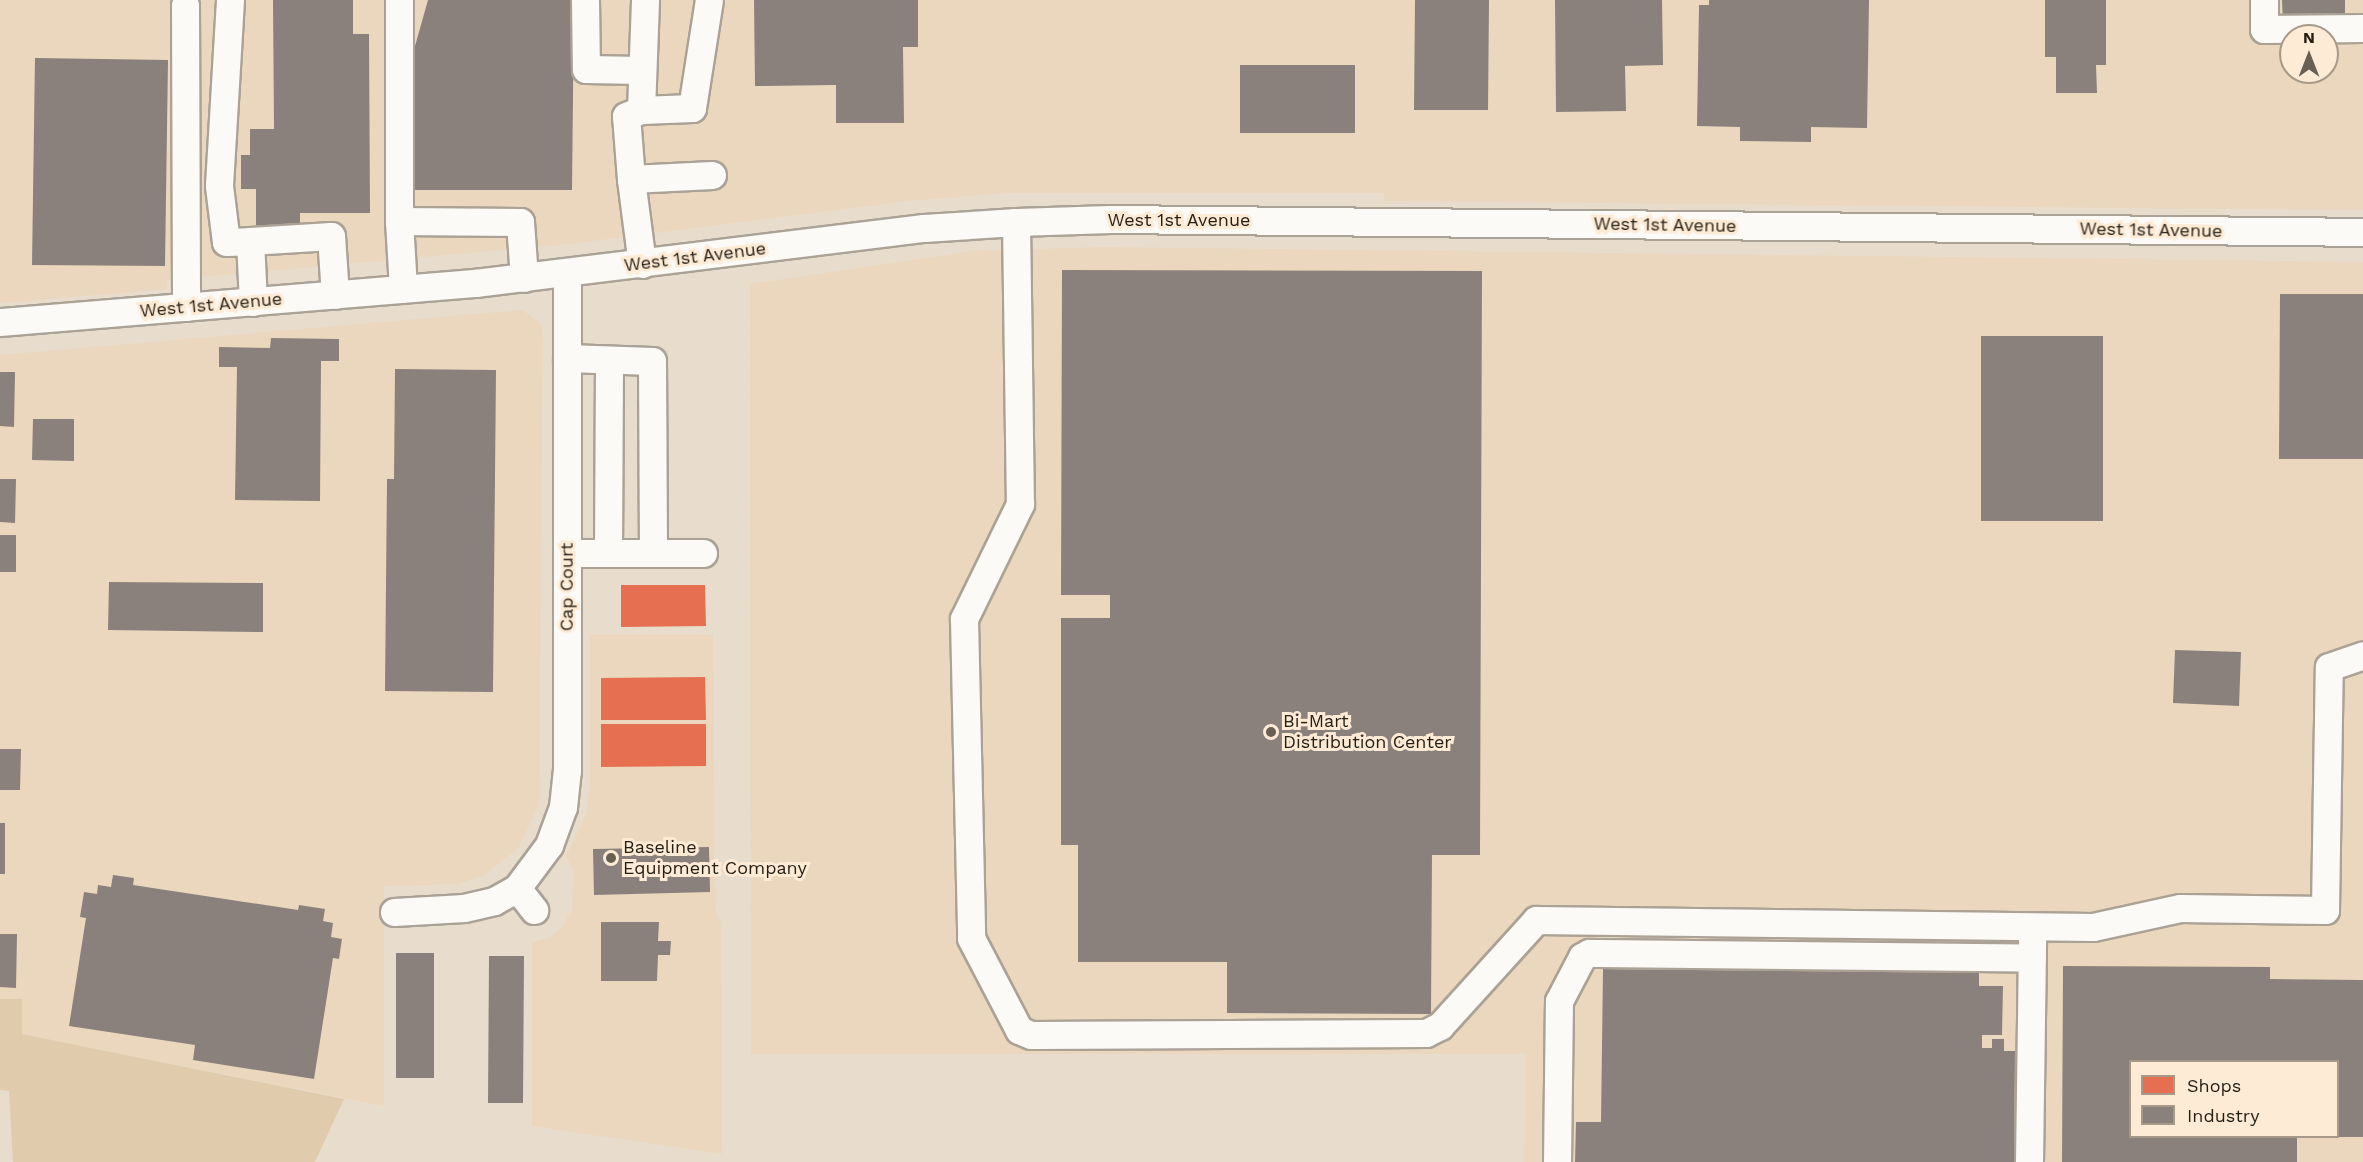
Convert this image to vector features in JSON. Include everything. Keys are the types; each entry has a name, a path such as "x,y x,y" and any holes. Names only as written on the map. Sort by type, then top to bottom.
{"street":[{"path":"230,0 219,186 225,242 331,236 335,295"},
{"path":"399,0 399,221 403,289"},
{"path":"585,0 586,69 642,70"},
{"path":"641,110 645,0"},
{"path":"642,264 631,179 626,116 641,110 692,108 709,0"},
{"path":"2264,0 2264,28 2363,28"},
{"path":"185,5 186,307"},
{"path":"631,179 712,176"},
{"name":"West 1st Avenue","path":"0,322 524,278 924,228 1016,222 1110,219 2363,232"},
{"path":"399,221 520,222 524,278"},
{"path":"1016,222 1020,504 964,619 971,938 1019,1030 1030,1035 1426,1033 1440,1026 1536,920 2093,927 2180,908 2325,910 2330,667 2363,655"},
{"path":"250,241 253,302"},
{"name":"Cap Court","path":"394,912 464,908 494,901 517,888 549,845 566,789 567,273"},
{"path":"567,358 652,361 653,553"},
{"path":"608,552 609,360"},
{"path":"567,552 703,553"},
{"path":"517,888 534,910"},
{"path":"2029,1162 2032,926"},
{"path":"1557,1162 1559,1001 1581,957 1589,953 2032,958"}],"shaded area":[{"path":"0,0 2363,0 2363,210 1384,201 1384,193 1007,193 907,201 568,244 167,280 167,289 0,303"},
{"path":"1102,247 2363,262 2363,1162 1525,1162 1526,1054 751,1054 750,284 973,251"},
{"path":"522,310 540,323 543,333 539,804 519,847 483,876 457,884 384,886 384,1106 22,1034 0,999 0,355"},
{"path":"590,635 713,635 715,908 721,926 722,1154 532,1126 532,942 551,937 563,926 572,909 574,872 566,856 586,815 590,788"},
{"path":"0,999 22,999 22,1034 344,1099 315,1162 13,1162 9,1091 0,1090"}],"building: Shops":[{"path":"621,585 705,585 706,626 621,627"},
{"path":"705,677 706,720 601,720 601,678"},
{"path":"601,724 706,724 706,766 601,767"}],"building: Industry":[{"path":"273,0 353,0 353,34 369,34 370,213 300,213 300,229 256,229 256,189 241,189 241,155 250,155 250,129 274,129"},
{"path":"428,0 574,0 572,190 413,190 415,46"},
{"path":"754,0 918,0 918,47 903,47 904,123 836,123 836,85 755,86"},
{"path":"1415,0 1489,0 1488,110 1414,110"},
{"path":"1555,0 1662,0 1663,65 1625,66 1626,111 1556,112"},
{"path":"1709,0 1869,0 1867,128 1811,127 1811,142 1740,141 1740,127 1697,126 1699,5 1709,5"},
{"path":"2045,0 2106,0 2106,65 2096,65 2097,93 2056,93 2056,57 2045,57"},
{"path":"2282,0 2345,0 2345,22 2283,24"},
{"path":"35,58 168,60 165,266 32,265"},
{"path":"1240,65 1355,65 1355,133 1240,133"},
{"name":"Bi-Mart Distribution Center","path":"1062,270 1482,271 1480,855 1432,855 1431,1014 1227,1013 1227,962 1078,962 1078,845 1061,845 1061,618 1110,618 1110,595 1061,595"},
{"path":"2280,294 2363,294 2363,459 2279,459"},
{"path":"1981,336 2103,336 2103,521 1981,521"},
{"path":"271,338 339,339 339,361 321,361 320,501 235,500 237,367 219,367 219,347 270,348"},
{"path":"395,369 496,370 493,692 385,691 387,479 394,479"},
{"path":"0,372 15,372 14,427 0,426"},
{"path":"33,419 74,419 74,461 32,460"},
{"path":"0,479 16,479 15,523 0,522"},
{"path":"0,535 16,535 16,572 0,572"},
{"path":"109,582 263,583 263,632 108,630"},
{"path":"2175,650 2241,652 2239,706 2173,703"},
{"path":"0,749 21,749 20,790 0,790"},
{"path":"0,823 5,823 5,874 0,874"},
{"path":"709,847 710,892 594,895 593,849"},
{"path":"113,875 134,878 133,885 298,910 299,905 325,909 323,921 333,923 331,937 342,939 339,959 333,958 314,1079 193,1060 195,1045 69,1026 86,918 80,917 84,892 97,894 98,885 111,887"},
{"path":"601,922 659,922 658,941 671,941 670,955 658,955 657,981 601,981"},
{"path":"0,934 17,934 16,988 0,987"},
{"path":"396,953 434,953 434,1078 396,1078"},
{"path":"489,956 524,956 523,1103 488,1103"},
{"path":"1828,965 1979,967 1979,986 2003,986 2002,1035 1982,1035 1982,1048 1992,1048 1992,1039 2004,1039 2004,1051 2015,1051 2014,1162 1575,1162 1576,1122 1601,1122 1603,969 1828,971"},
{"path":"2063,966 2270,967 2270,979 2363,980 2363,1137 2339,1137 2339,1060 2129,1060 2129,1138 2297,1138 2297,1162 2062,1162"}],"place":[{"name":"Bi-Mart Distribution Center","path":"1271,732"},
{"name":"Baseline Equipment Company","path":"611,858"}]}
